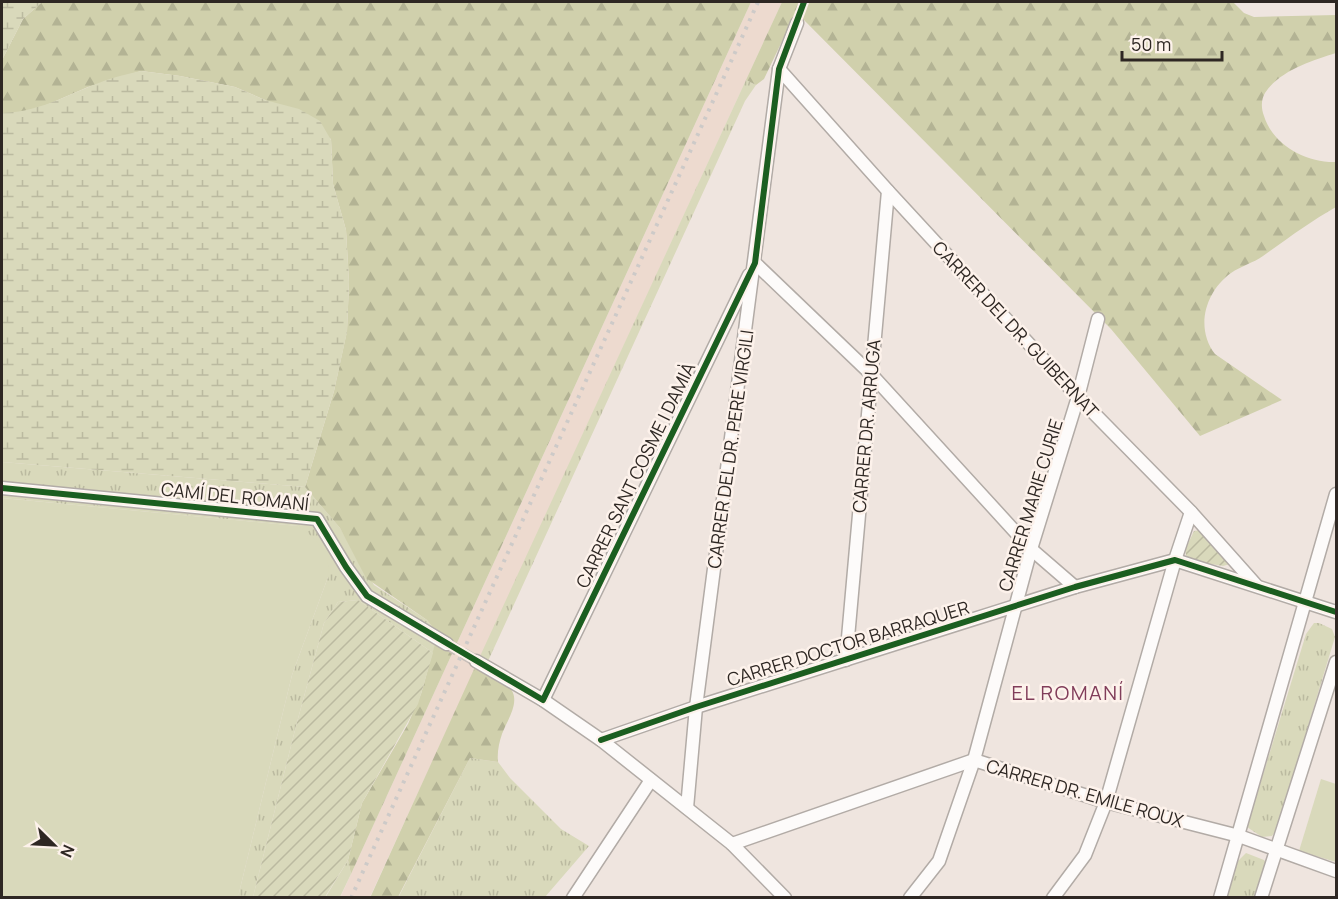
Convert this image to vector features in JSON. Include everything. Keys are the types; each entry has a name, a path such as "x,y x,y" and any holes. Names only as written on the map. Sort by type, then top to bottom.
{"street":[{"name":"CARRER DEL DR. PERE VIRGILI","path":"687,808 696,707 779,69 797,23"},
{"name":"CARRER DEL DR. GUIBERNAT","path":"779,69 1078,397 1191,512 1257,586"},
{"name":"CARRER DR. ARRUGA","path":"846,660 888,191"},
{"path":"755,263 870,374 1031,549 1075,587"},
{"name":"CARRER SANT COSME I DAMIÀ","path":"543,700 755,263"},
{"name":"CARRER MARIE CURIE","path":"910,897 939,861 974,760 1031,549 1078,397 1098,319"},
{"name":"CAMÍ DEL ROMANÍ","path":"2,488 317,519 346,567 367,596 447,644"},
{"path":"1220,897 1336,494"},
{"path":"1053,897 1085,855 1106,802 1175,560 1191,512"},
{"path":"1175,560 1336,612"},
{"name":"CARRER DOCTOR BARRAQUER","path":"601,740 696,707 1075,587 1175,560"},
{"path":"476,661 543,700 601,740 732,844 786,897"},
{"path":"1261,897 1336,662"},
{"name":"CARRER DR. EMILE ROUX","path":"732,844 974,760 1106,802 1239,836 1336,871"},
{"path":"578,895 651,780"}],"shaded area":[{"path":"751,2 782,2 370,897 340,898"}],"green space":[{"path":"2,2 42,2 23,19 2,60"},
{"path":"42,2 751,2 351,874 348,860 362,803 408,724 421,694 436,640 434,629 427,620 366,578 340,528 305,487 334,391 347,331 349,282 346,230 333,184 331,139 265,100 235,87 141,71 88,87 42,107 19,113 2,113 2,60 23,19"},
{"path":"782,2 1233,2 1244,13 1254,17 1336,15 1336,53 1297,67 1279,78 1265,93 1262,104 1268,126 1283,144 1302,156 1325,162 1336,162 1336,207 1259,258 1231,273 1222,281 1209,300 1204,322 1205,333 1215,354 1282,400 1200,436 1111,329 796,12 764,79 756,85 746,80"},
{"path":"141,71 235,87 265,100 299,109 320,121 331,140 333,184 346,230 349,282 347,332 334,391 305,487 2,462 2,113 32,109 99,83"},
{"path":"746,80 756,85 745,101 483,672 475,667"},
{"path":"2,462 305,487 340,528 374,585 427,620 434,629 436,640 433,653 358,600 338,602 324,623 253,897 238,897 292,675 328,577 298,526 2,498"},
{"path":"2,498 298,526 321,547 328,561 328,577 292,675 238,897 2,897"},
{"path":"1202,530 1230,564 1223,566 1187,560 1185,550 1194,531"},
{"path":"358,600 433,653 418,704 362,803 348,860 325,897 253,897 324,623 338,602"},
{"path":"1314,623 1332,629 1335,637 1277,829 1272,836 1262,837 1247,827 1306,634"},
{"path":"475,667 508,686 514,697 512,710 500,741 498,762 470,758 398,897 370,898"},
{"path":"470,758 498,762 510,778 561,829 589,846 545,897 398,898"},
{"path":"1321,779 1336,784 1336,862 1299,851"},
{"path":"1246,853 1264,860 1267,864 1259,897 1226,898 1238,861"},
{"path":"348,860 351,874 340,897 325,898"}],"tunnel":[{"path":"447,644 476,661"}],"railway":[{"path":"351,898 758,2"}],"cycle path":[{"path":"2,488 317,519 346,567 367,596 543,700 755,263 779,69 804,2"},
{"path":"601,740 696,707 1075,587 1175,560 1336,612"}],"district":[{"name":"EL ROMANÍ","path":"1068,692"}]}
